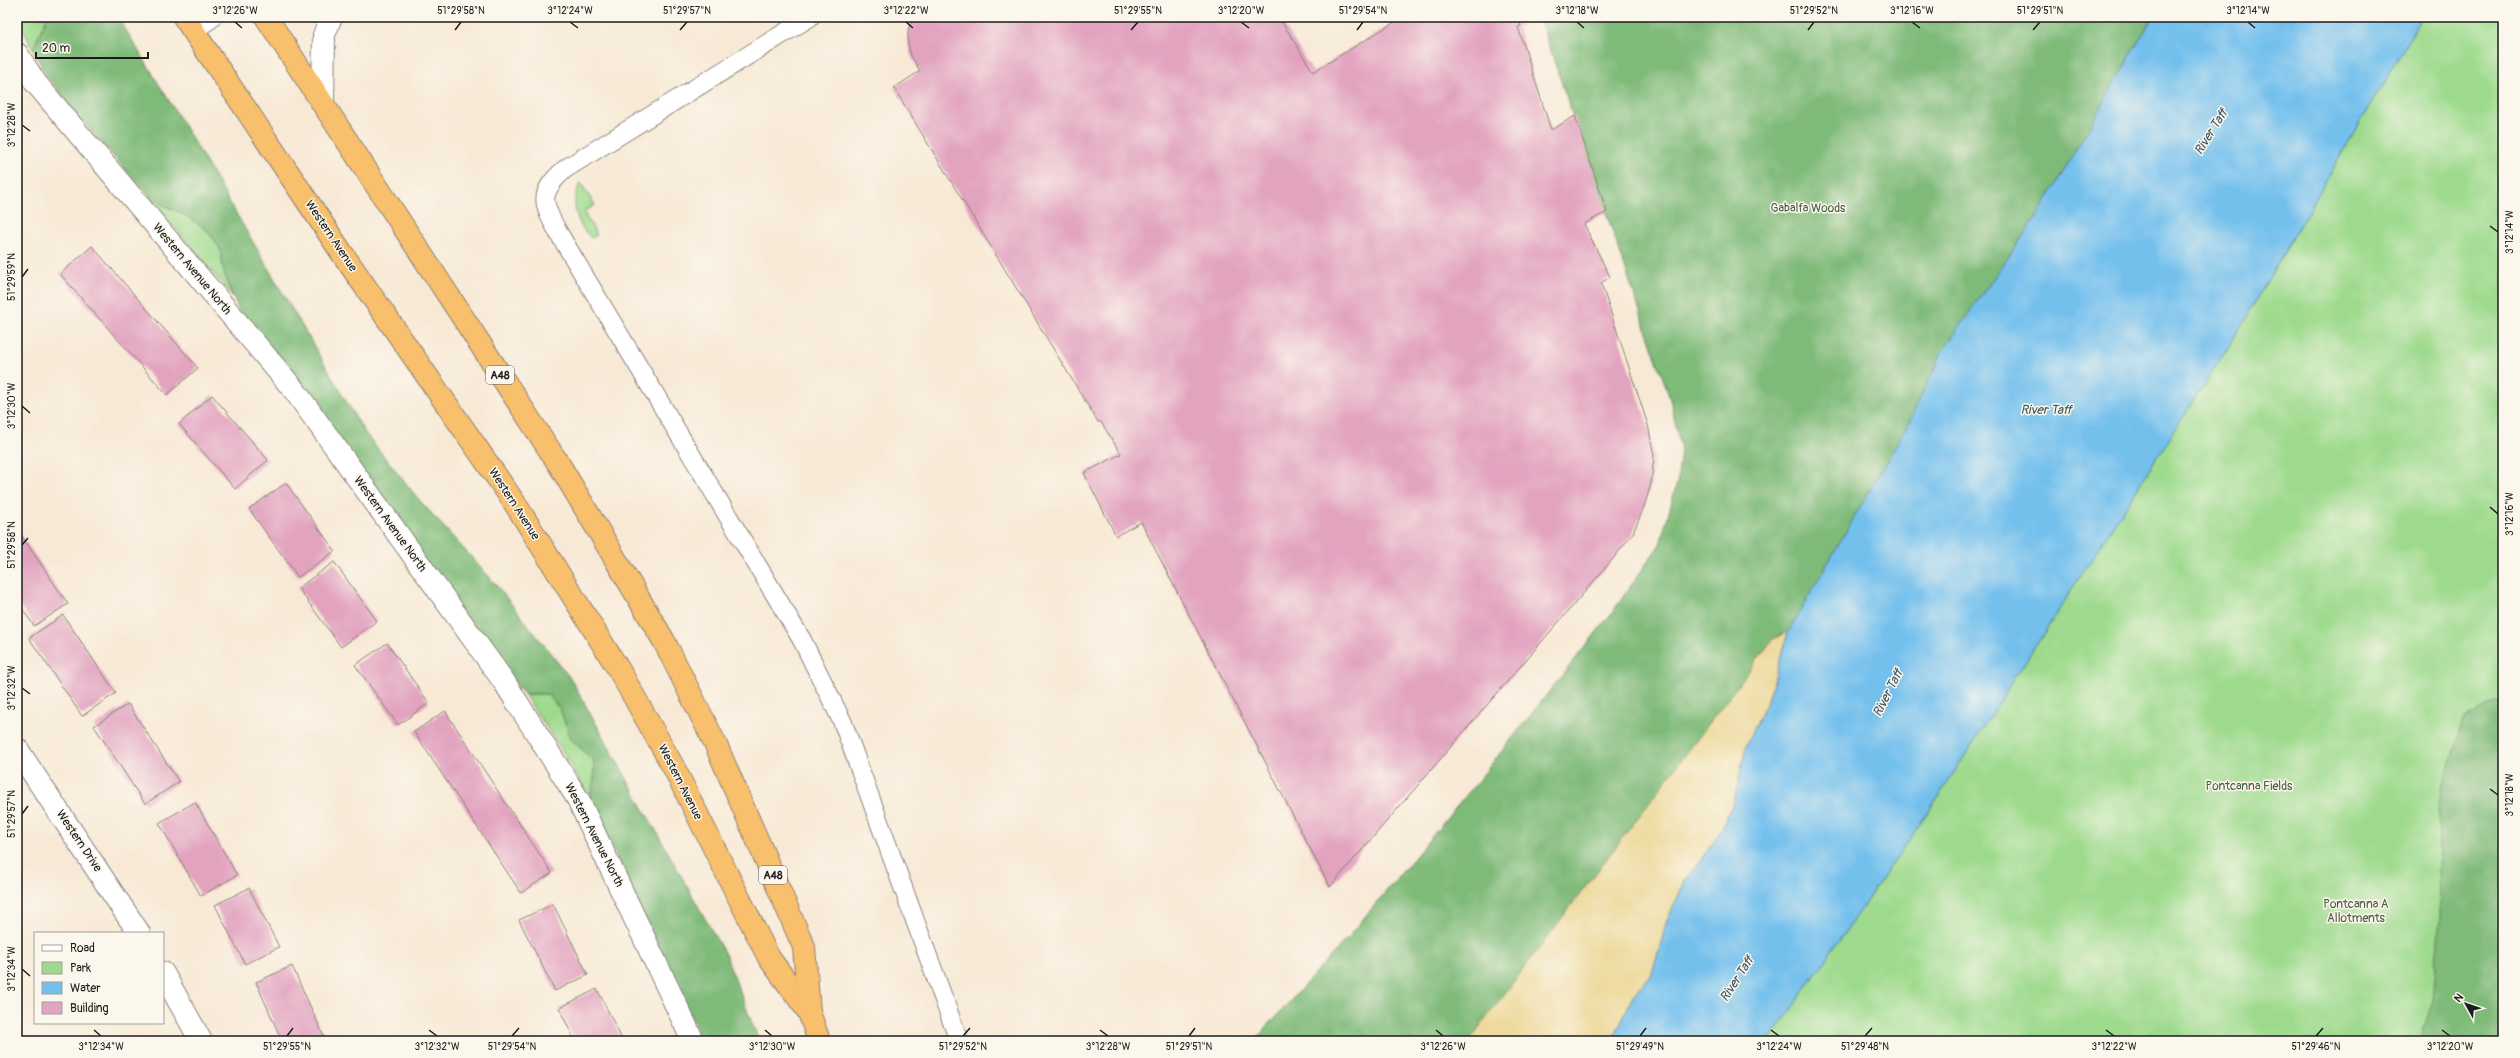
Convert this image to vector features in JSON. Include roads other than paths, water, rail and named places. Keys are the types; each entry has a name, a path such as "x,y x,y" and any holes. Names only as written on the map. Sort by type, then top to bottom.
{"highway":[{"name":"Western Avenue","path":"266,17 560,466 664,641 716,745 804,947 809,1012 819,1041"},
{"name":"Western Avenue","path":"188,23 518,508 619,670 666,754 769,958 809,1012"}],"street":[{"path":"188,23 210,17"},
{"path":"322,102 324,35 331,17"},
{"name":"Western Avenue North","path":"19,62 295,391 505,683 578,799 693,1041"},
{"name":"Western Drive","path":"17,749 138,932"},
{"path":"164,975 201,1041"}],"lane":[{"path":"810,17 565,169 554,179 547,191 544,204 558,232 802,640 825,682 843,723 959,1041"}],"water":[{"name":"River Taff","path":"2153,17 2422,17 2231,343 1931,808 1769,1041 1612,1041 1633,996 1652,973 1668,919 1685,881 1718,836 1734,801 1746,746 1768,700 1788,632 1908,424 1943,350 2040,212"}],"park label":[{"name":"Gabalfa Woods","path":"1808,208"},
{"name":"Pontcanna Fields","path":"2249,786"},
{"name":"Pontcanna A Allotments","path":"2356,911"}]}
